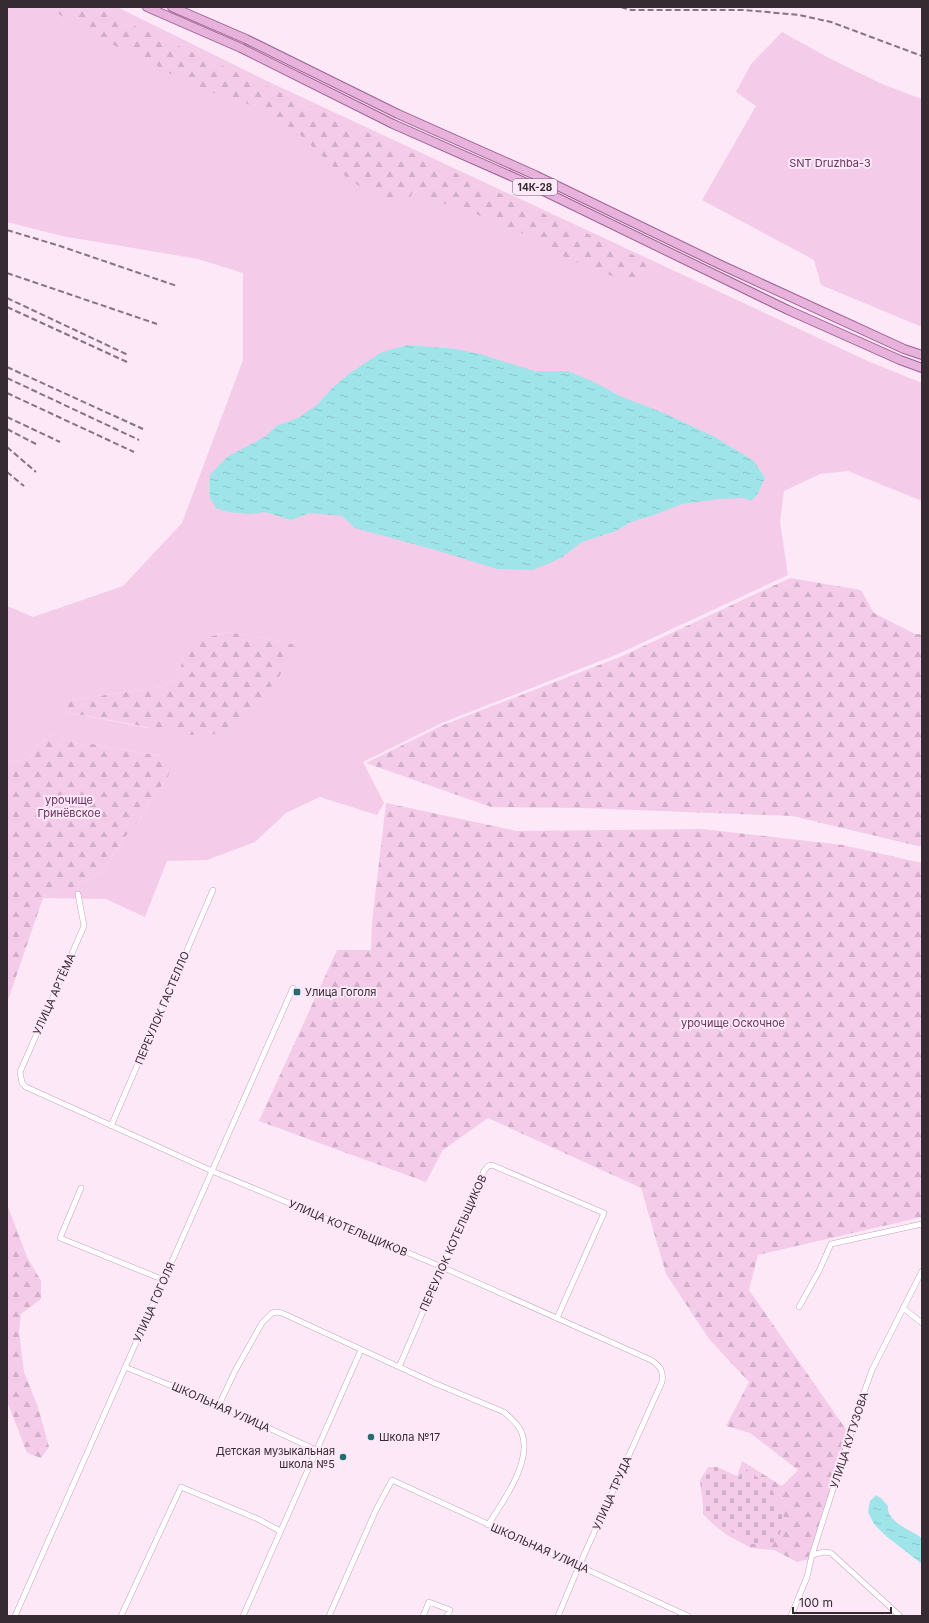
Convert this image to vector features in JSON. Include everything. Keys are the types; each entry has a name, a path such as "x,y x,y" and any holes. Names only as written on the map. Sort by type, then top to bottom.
{"main road":[{"name":"14К-28","path":"147,7 241,48 393,124 531,185 788,310 900,360 922,368"},
{"name":"14К-28","path":"172,7 246,39 398,114 535,176 793,299 904,349 922,355"}],"street":[{"name":"ПЕРЕУЛОК ГАСТЕЛЛО","path":"111,1126 213,890"},
{"name":"УЛИЦА АРТЁМА","path":"30,1090 22,1083 20,1072 84,926 78,894"},
{"name":"УЛИЦА ГОГОЛЯ","path":"14,1616 293,988"},
{"name":"УЛИЦА КОТЕЛЬЩИКОВ","path":"30,1090 212,1171 442,1267 651,1360 662,1370"},
{"name":"ПЕРЕУЛОК КОТЕЛЬЩИКОВ","path":"399,1367 484,1171 488,1166 496,1166 604,1213 557,1318"},
{"path":"81,1188 60,1238 164,1280"},
{"path":"799,1307 819,1271 831,1244 922,1224"},
{"name":"УЛИЦА КУТУЗОВА","path":"791,1616 807,1577 812,1555 872,1370 922,1271"},
{"path":"903,1308 922,1324"},
{"path":"219,1405 235,1371 262,1323 272,1313 277,1312 504,1412 514,1420 521,1431 524,1443 524,1453 522,1464 509,1491 488,1525"},
{"path":"243,1616 361,1350"},
{"name":"ШКОЛЬНАЯ УЛИЦА","path":"125,1367 219,1405 316,1450"},
{"name":"УЛИЦА ТРУДА","path":"558,1616 662,1382 664,1376 662,1370"},
{"name":"ШКОЛЬНАЯ УЛИЦА","path":"329,1616 376,1510 392,1480 688,1616"},
{"path":"121,1616 181,1487 258,1519 280,1531"},
{"path":"812,1555 824,1552 831,1553 900,1616"},
{"path":"423,1616 430,1602 450,1610 447,1616"}],"green space":[{"path":"7,7 117,7 267,81 870,362 922,383 922,501 848,471 820,474 784,491 780,522 788,575 618,654 442,723 363,762 384,803 377,815 320,797 286,813 255,842 207,860 167,861 145,917 106,899 43,898 51,891 67,892 84,881 101,873 122,841 141,817 155,792 166,782 161,756 92,744 79,744 53,735 39,743 29,758 7,763 7,606 33,617 123,586 182,523 243,360 243,273 198,259 62,236 7,222","holes":["228,632 281,641 148,728 66,712 64,701 162,687 177,678 190,642"]},
{"path":"46,7 94,7 636,256 647,267 645,277 631,281 617,278 568,259 526,234 509,231 465,208 432,201 421,191 413,191 410,198 403,202 366,191 337,170 298,133 272,115 234,98 219,95 181,80 146,59 117,47"},
{"name":"SNT Druzhba-3","path":"782,32 829,58 882,84 922,99 922,327 821,285 814,260 702,200 756,106 736,92 751,64"},
{"path":"790,578 861,590 874,613 915,634 922,634 922,847 792,816 583,808 491,807 366,763 443,725 620,657"},
{"path":"228,632 281,641 298,646 277,680 248,712 223,734 189,735 66,712 64,701 162,687 177,678 189,642"},
{"name":"урочище Гринёвское","path":"53,735 79,744 92,744 161,756 174,761 166,782 155,792 141,817 122,841 101,873 84,881 67,892 51,891 43,898 7,1003 7,763 29,758 39,743"},
{"name":"урочище Оскочное","path":"386,803 517,831 702,829 843,845 922,863 922,1217 758,1255 749,1290 850,1435 810,1559 797,1562 774,1550 751,1548 727,1535 703,1514 703,1501 722,1474 737,1476 742,1461 782,1486 798,1470 750,1433 726,1426 749,1382 709,1339 666,1274 641,1188 488,1118 443,1150 426,1182 259,1121 337,950 371,950 372,922"},
{"path":"7,1204 27,1257 41,1281 41,1299 21,1314 19,1331 24,1372 38,1407 49,1447 41,1458 27,1453 7,1401"},
{"path":"708,1467 717,1467 739,1477 743,1467 771,1487 785,1519 777,1542 751,1544 704,1515 700,1480"}],"water":[{"path":"408,345 456,349 480,354 534,371 568,371 596,383 620,396 666,414 715,437 754,461 765,478 757,495 751,501 744,498 719,499 682,504 631,522 616,531 582,542 561,558 533,570 497,569 439,551 355,528 342,516 310,513 291,520 265,512 250,514 228,512 216,508 210,498 210,475 227,457 266,436 276,426 298,418 318,404 332,388 350,373 382,352"},
{"path":"876,1495 888,1506 888,1512 895,1521 922,1538 922,1564 886,1536 874,1524 868,1512 870,1501"}],"railway":[{"path":"621,7 631,10 745,10 799,15 831,22 922,56"},
{"path":"7,230 60,246 177,286"},
{"path":"7,273 157,324"},
{"path":"7,298 128,355"},
{"path":"7,307 127,362"},
{"path":"7,367 143,429"},
{"path":"7,378 139,440"},
{"path":"7,393 134,452"},
{"path":"7,417 60,442"},
{"path":"7,429 36,444"},
{"path":"7,447 36,472"},
{"path":"7,472 24,486"}],"place":[{"name":"Улица Гоголя","path":"297,992"},
{"name":"Школа №17","path":"371,1437"},
{"name":"Детская музыкальная школа №5","path":"343,1457"}]}
